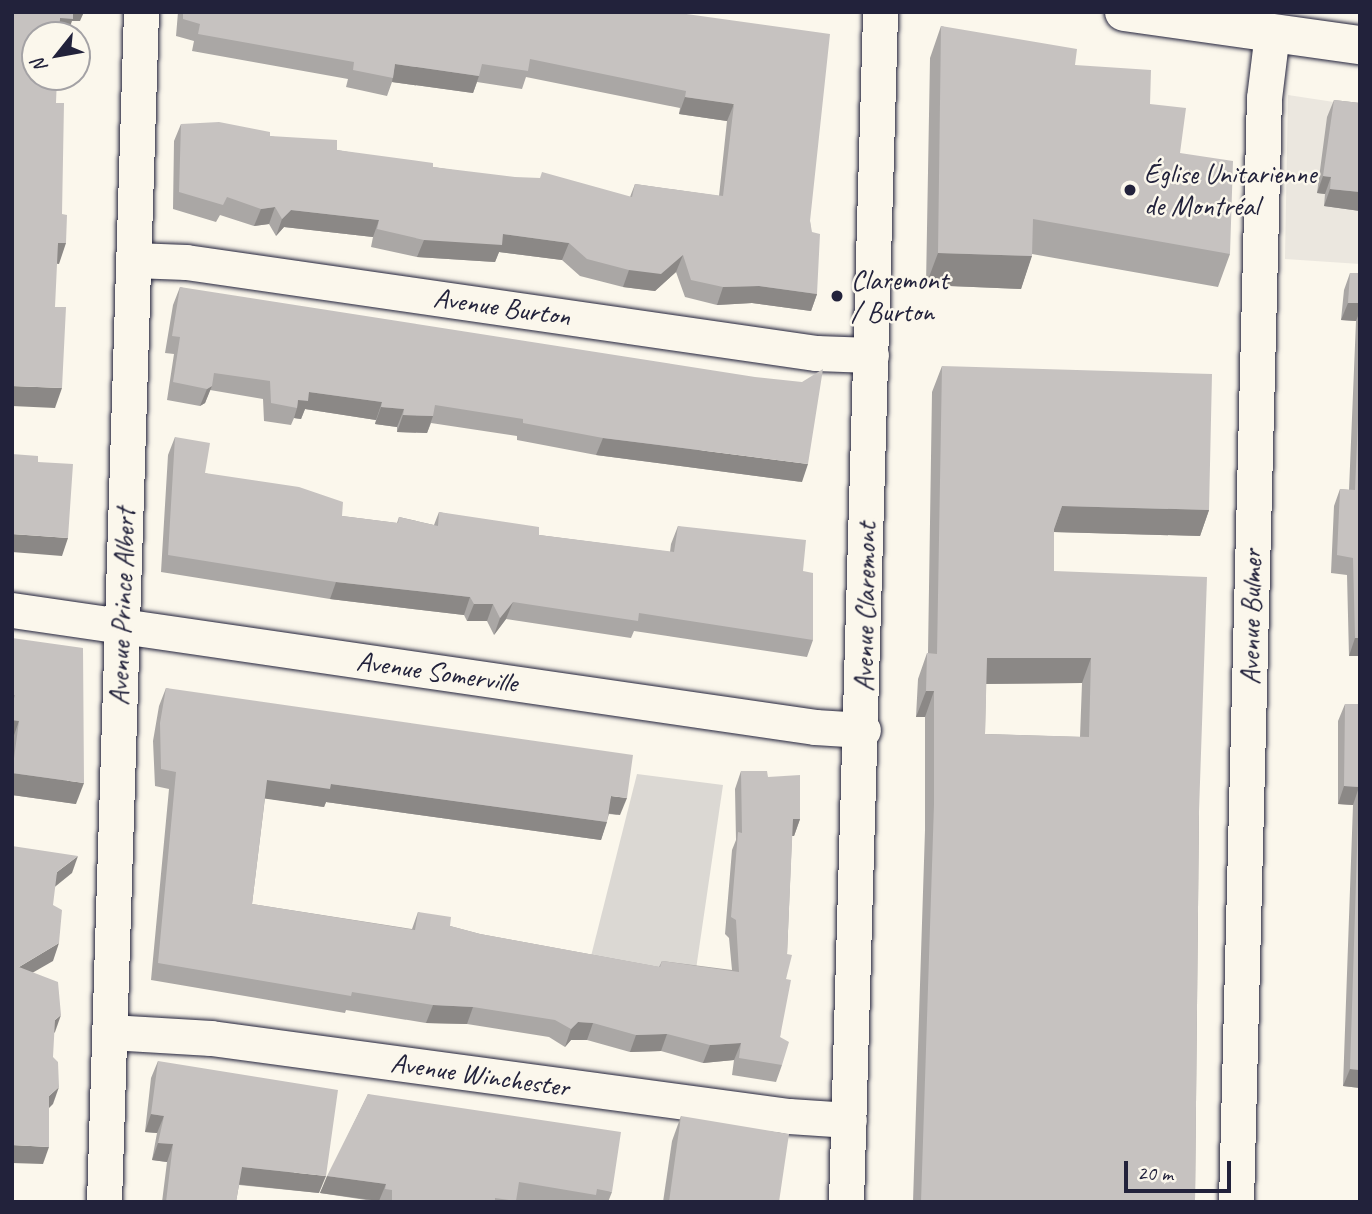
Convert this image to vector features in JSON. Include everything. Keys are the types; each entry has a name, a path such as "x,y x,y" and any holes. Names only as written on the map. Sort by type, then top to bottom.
{"main road":[{"path":"1124,12 1360,45"}],"street":[{"name":"Avenue Prince Albert","path":"104,1202 141,12"},
{"name":"Avenue Claremont","path":"846,1202 863,730 880,12"},
{"name":"Avenue Bulmer","path":"1236,1202 1264,98 1272,33"},
{"name":"Avenue Burton","path":"134,260 199,264 816,353 871,355"},
{"name":"Avenue Somerville","path":"12,610 816,727 863,730"},
{"name":"Avenue Winchester","path":"110,1032 211,1038 789,1116 849,1120"}],"shaded area":[{"path":"1288,95 1360,106 1360,264 1285,259"},
{"path":"637,774 723,785 695,976 587,972"}],"building":[{"path":"12,12 73,12 73,19 21,21 21,91 56,91 56,103 64,103 62,214 67,215 66,243 58,243 55,307 66,307 62,388 12,386"},
{"path":"183,12 672,12 830,34 810,221 812,232 820,234 817,294 759,286 723,287 691,280 683,255 661,274 629,270 587,259 569,243 503,234 502,245 424,240 377,229 379,220 291,210 282,219 275,207 261,209 227,197 223,205 179,192 181,124 219,122 270,132 270,136 337,140 337,150 433,163 433,167 515,177 540,178 542,172 632,197 635,184 723,196 734,104 685,97 686,91 530,59 528,71 482,64 479,76 395,64 393,78 353,70 354,62 198,34 200,24 183,19"},
{"path":"941,26 1077,49 1075,65 1151,70 1150,104 1186,108 1180,153 1233,161 1230,254 1033,219 1032,256 938,253"},
{"path":"1334,100 1360,103 1360,192 1330,189 1331,177 1323,176"},
{"path":"1350,273 1360,273 1360,303 1348,303"},
{"path":"180,287 755,377 802,382 823,369 808,464 603,438 523,423 523,419 435,405 433,416 403,415 404,409 381,407 382,402 309,392 308,401 298,400 297,408 271,403 270,381 214,373 212,386 207,389 173,382 180,337 172,336"},
{"path":"942,366 1212,374 1209,510 1062,506 1054,529 1054,571 1207,577 1199,812 1195,1202 921,1202 934,804 934,691 926,691 927,653 937,654","holes":["987,658 1091,658 1089,737 985,734"]},
{"path":"1360,372 1360,638 1355,638 1353,558 1337,555 1340,489 1355,490"},
{"path":"175,437 210,443 205,473 299,487 343,502 342,516 398,523 399,517 438,526 439,512 539,527 539,535 674,552 678,526 806,540 803,571 813,573 813,640 639,613 638,621 513,602 500,618 493,604 474,604 470,597 336,582 168,555"},
{"path":"12,454 38,456 38,462 73,464 68,538 12,534"},
{"path":"12,638 83,648 84,783 12,773 19,721 12,720 15,695 12,695"},
{"path":"166,688 633,755 627,798 611,796 607,822 331,784 330,789 267,780 252,904 415,930 418,912 451,917 450,926 480,934 660,967 662,961 739,972 736,920 731,917 738,832 742,833 741,771 767,771 768,777 800,775 800,819 793,819 787,954 792,955 786,979 791,980 780,1037 789,1042 782,1065 739,1058 741,1043 710,1045 667,1034 636,1035 593,1023 578,1022 571,1029 555,1020 352,992 351,996 158,963 176,772 161,769 160,723"},
{"path":"1345,704 1360,704 1360,1070 1350,1069 1359,787 1344,786"},
{"path":"12,846 78,856 57,872 53,905 62,910 59,943 19,967 58,982 61,1015 55,1020 53,1057 58,1062 59,1087 49,1096 49,1147 12,1145"},
{"path":"158,1061 338,1090 326,1176 242,1167 236,1202 166,1202 173,1144 158,1143 164,1116 151,1114"},
{"path":"368,1094 621,1132 612,1192 597,1189 596,1195 519,1182 516,1201 495,1198 495,1202 392,1202 392,1190 385,1189 386,1184 327,1176"},
{"path":"681,1116 789,1134 779,1202 669,1202"}],"place":[{"name":"Église Unitarienne de Montréal","path":"1130,190"},
{"name":"Claremont / Burton","path":"837,296"}]}
